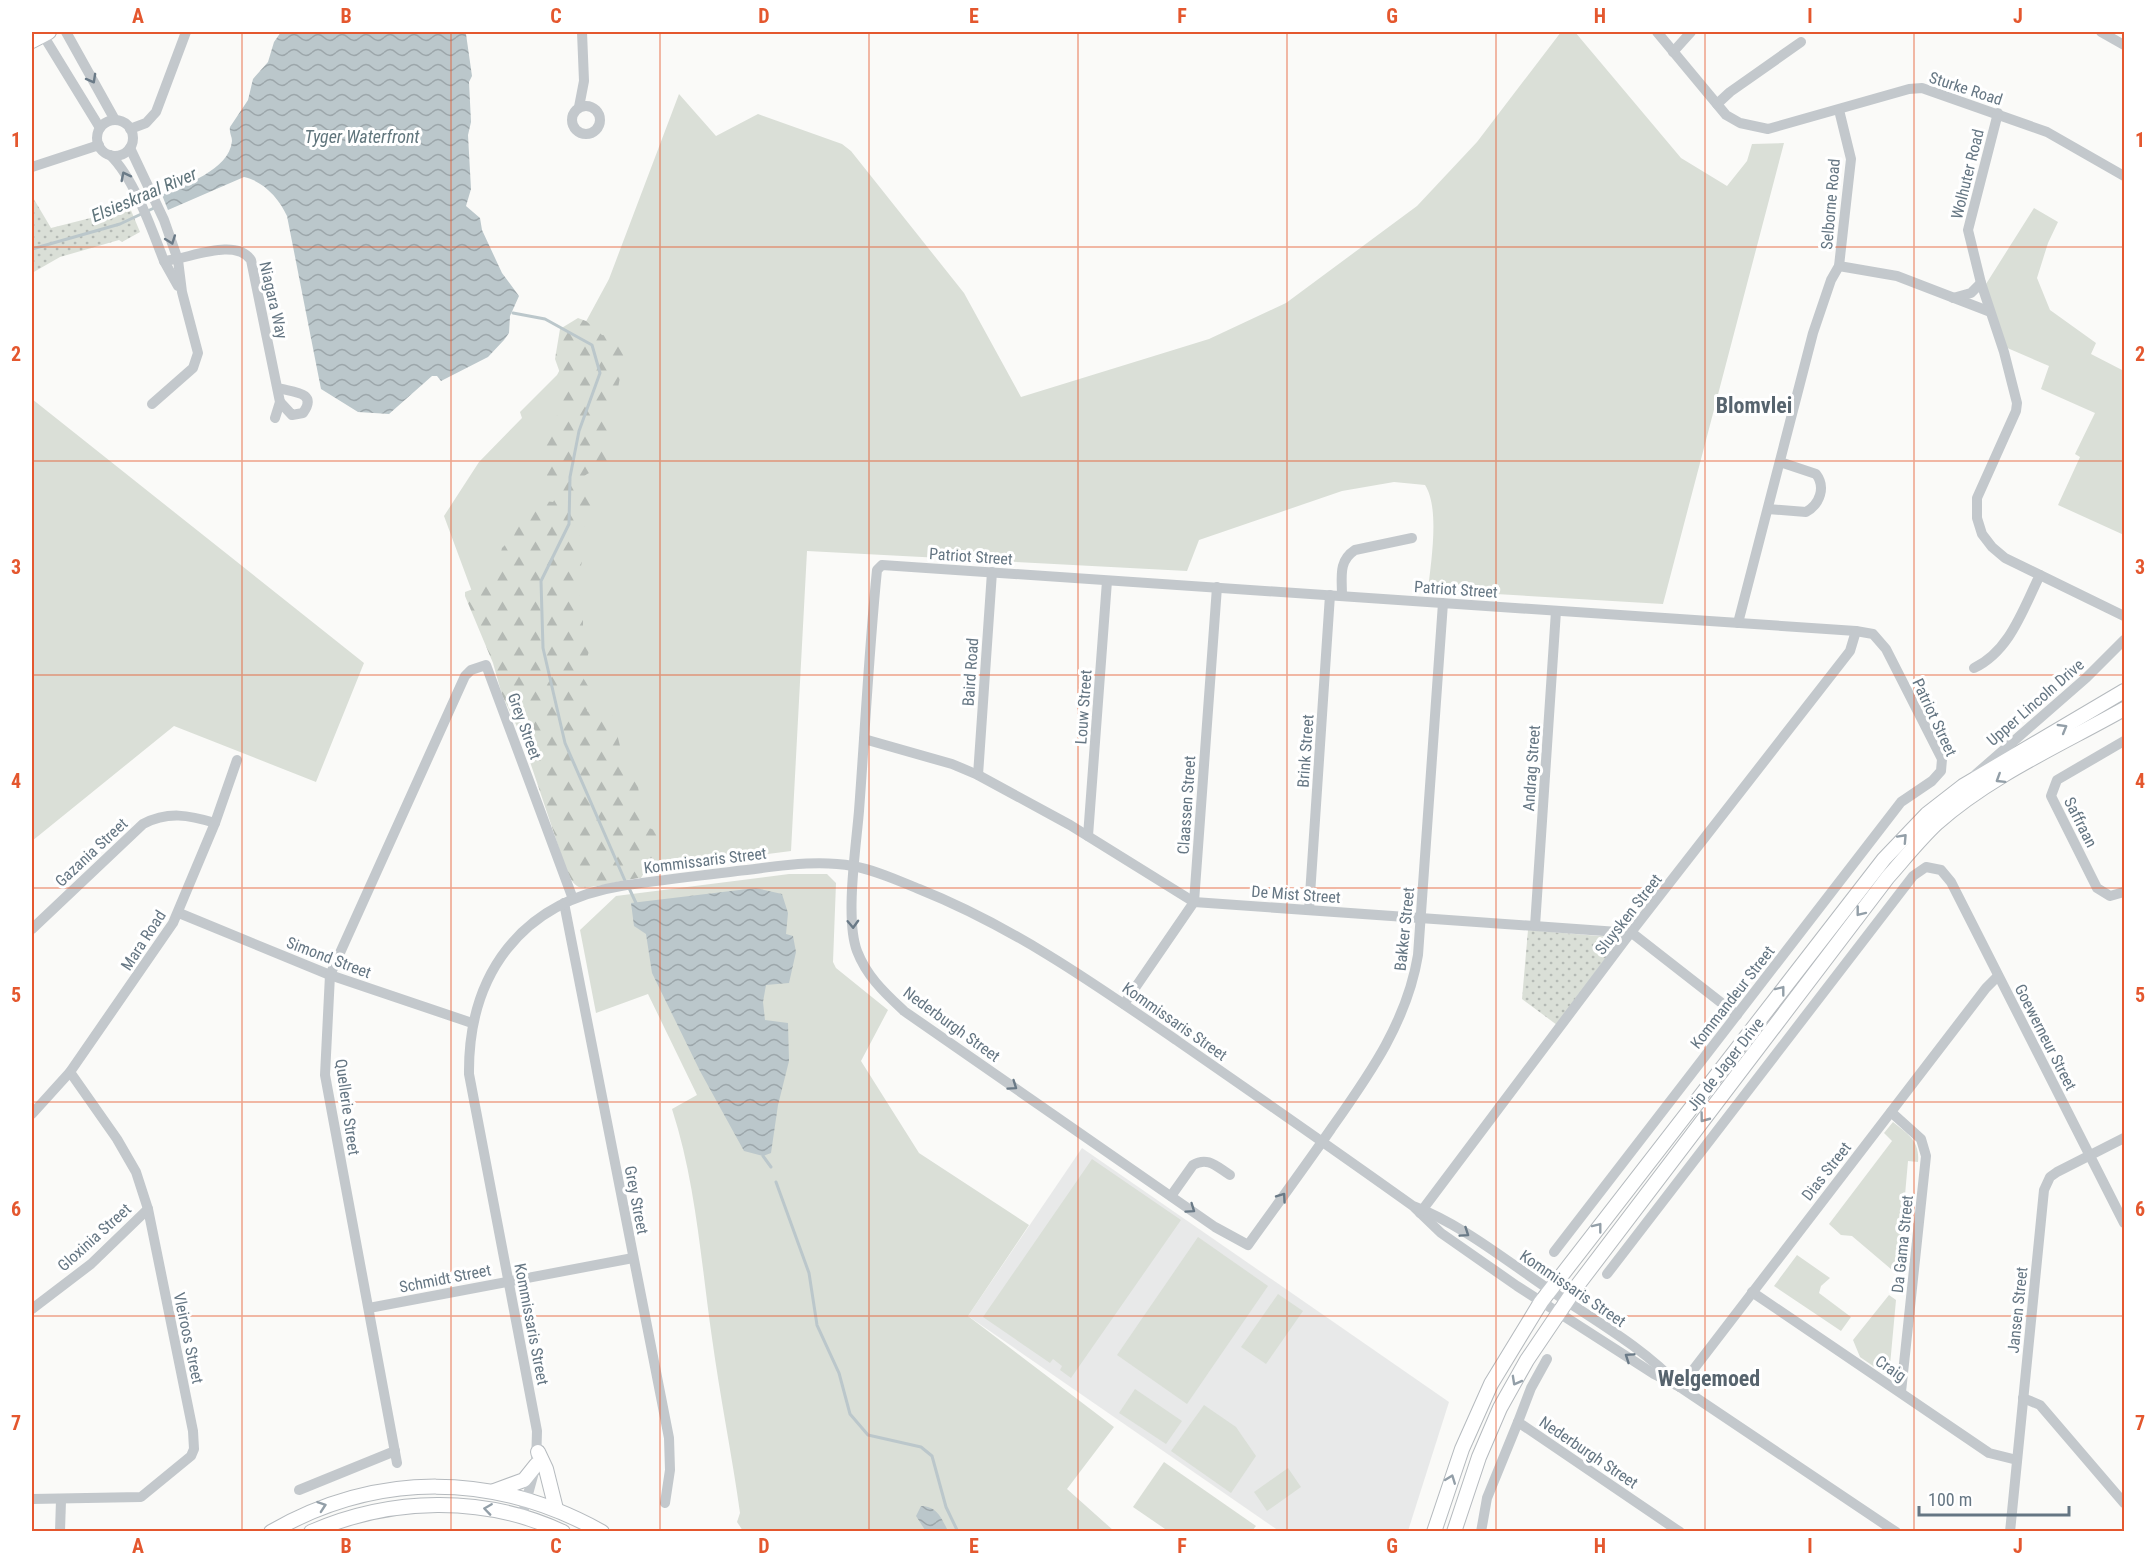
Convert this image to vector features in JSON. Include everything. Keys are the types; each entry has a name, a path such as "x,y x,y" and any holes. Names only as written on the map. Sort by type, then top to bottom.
{"main road":[{"name":"Jip de Jager Drive","path":"1434,1532 1462,1449 1491,1384 1541,1302 1884,859 1927,814 1963,786 2124,691"},
{"name":"Jip de Jager Drive","path":"1452,1532 1479,1457 1500,1408 1527,1360 1567,1301 1847,929 1920,840 1958,807 1998,780 2124,709"},
{"path":"494,1491 524,1480 537,1459 546,1469 556,1509"},
{"path":"271,1532 316,1508 378,1491 410,1486 494,1491 556,1509 602,1532"},
{"path":"311,1532 354,1516 404,1507 456,1505 522,1516 563,1532"}],"street":[{"path":"66,32 115,120"},
{"path":"130,129 146,123 156,112 186,32"},
{"path":"582,32 584,81 579,107 573,114 572,124 578,131 586,134 595,131 600,123 599,114 592,106 584,81"},
{"path":"1657,32 1717,104 1730,92 1801,42"},
{"path":"1673,52 1691,32"},
{"path":"2101,32 2124,45"},
{"path":"41,35 100,128 99,145"},
{"name":"Sturke Road","path":"1717,104 1732,120 1768,129 1909,89 1922,88 2047,132 2124,176"},
{"path":"579,107 592,106"},
{"name":"Selborne Road","path":"1738,623 1813,333 1831,280 1839,266 1851,159 1839,110"},
{"name":"Wolhuter Road","path":"1998,114 1968,230 1980,283 2004,352 2017,403 2016,411 1979,492 1977,518 1982,534 2005,558 2124,616"},
{"path":"100,128 115,120 121,121 130,129 132,138 130,148 164,220 178,260 182,292 198,357 193,369 152,404"},
{"path":"99,145 118,163 150,226 164,261 182,292"},
{"path":"32,167 99,145"},
{"path":"111,155 121,154 130,148"},
{"name":"Niagara Way","path":"178,260 230,248 248,255 253,265 278,388 280,402 275,418"},
{"path":"164,261 178,260"},
{"path":"1839,266 1897,276 1988,311"},
{"path":"1953,298 1971,293 1980,283"},
{"path":"278,388 301,392 307,398 308,406 303,413 292,415 280,402"},
{"path":"1768,509 1806,512 1818,500 1821,492 1822,485 1816,474 1780,462"},
{"name":"Brink Street","path":"1309,910 1336,595 1342,565 1348,555 1355,550 1412,538"},
{"name":"Patriot Street","path":"882,565 1856,631 1873,634 1883,644 1942,759 1941,771"},
{"name":"Nederburgh Street","path":"882,565 877,570 876,581 855,866 854,937 868,973 880,990 904,1011 1215,1227 1248,1245"},
{"name":"Baird Road","path":"978,775 992,572"},
{"path":"1974,668 1990,660 2004,644 2040,575"},
{"name":"Louw Street","path":"1088,836 1107,581"},
{"name":"Claassen Street","path":"1194,902 1217,587"},
{"name":"Bakker Street","path":"1248,1245 1369,1075 1401,1014 1414,980 1421,919 1443,603"},
{"name":"Andrag Street","path":"1535,926 1556,611"},
{"name":"Sluysken Street","path":"1418,1210 1850,651 1856,631"},
{"name":"Upper Lincoln Drive","path":"1963,786 2086,678 2124,640"},
{"name":"Grey Street","path":"486,665 568,901 633,1258 669,1438 670,1470 665,1503"},
{"name":"Quellerie Street","path":"397,1463 325,1075 330,975 466,674 486,665"},
{"name":"De Mist Street","path":"864,739 952,764 978,775 1088,836 1194,902 1632,933"},
{"name":"Saffraan","path":"2124,741 2057,780 2051,796 2097,888 2110,896 2124,892"},
{"name":"Mara Road","path":"32,1114 70,1072 179,913 237,760"},
{"name":"Kommandeur Street","path":"1554,1252 1901,802 1932,781 1941,771"},
{"name":"Gazania Street","path":"32,929 143,824 155,818 178,814 215,823"},
{"name":"Kommissaris Street","path":"522,1516 537,1459 537,1431 472,1092 469,1058 472,1023 489,977 502,953 522,931 544,913 593,891 819,862 855,866 967,909 1058,958 1418,1210 1441,1233 1541,1302 1654,1374 1680,1387 1893,1531"},
{"name":"Goewerneur Street","path":"1607,1274 1913,876 1926,867 1937,868 1951,882 2124,1223"},
{"path":"1124,1004 1194,902"},
{"name":"Simond Street","path":"179,913 330,975 472,1023"},
{"path":"1632,933 1737,1015"},
{"name":"Dias Street","path":"1680,1387 1986,988 1998,976"},
{"name":"Vleiroos Street","path":"32,1498 61,1500 141,1497 185,1462 194,1449 193,1431 148,1209 130,1159 70,1072"},
{"name":"Da Gama Street","path":"1891,1112 1921,1139 1926,1156 1901,1392"},
{"name":"Jansen Street","path":"2010,1532 2044,1190 2050,1177 2124,1138"},
{"path":"1171,1196 1193,1165 1198,1162 1209,1162 1230,1175"},
{"name":"Gloxinia Street","path":"32,1310 91,1264 148,1209"},
{"name":"Kommissaris Street","path":"1418,1210 1448,1222 1567,1301 1661,1367 1680,1387"},
{"name":"Schmidt Street","path":"369,1308 633,1258"},
{"name":"Craig","path":"1752,1292 1989,1453 2017,1460"},
{"path":"1518,1422 1531,1388 1547,1359"},
{"path":"2023,1398 2040,1405 2124,1503"},
{"name":"Nederburgh Street","path":"1481,1532 1487,1498 1518,1422 1680,1532"},
{"path":"299,1490 395,1451"},
{"path":"60,1532 61,1500"}],"shaded area":[{"path":"1082,1148 1449,1402 1408,1531 1279,1531 968,1316"}],"green space":[{"path":"1561,32 1575,32 1681,158 1727,186 1747,161 1752,144 1784,143 1663,604 1428,590 1433,536 1430,495 1425,485 1394,482 1342,491 1199,540 1187,571 807,551 791,851 578,878 444,516 479,462 522,418 520,412 557,375 609,279 679,94 716,136 758,114 842,144 851,151 964,293 1021,397 1209,339 1286,303 1417,206 1477,142"},
{"path":"32,196 51,228 130,208 140,232 122,242 119,240 60,257 32,273"},
{"path":"2034,208 2058,222 2048,243 2037,278 2050,310 2096,343 2091,354 2124,371 2124,535 2058,505 2080,457 2075,454 2095,413 2041,389 2049,366 2005,347 1986,284"},
{"path":"578,318 586,321 602,335 622,338 628,348 617,392 608,410 612,442 610,460 586,474 579,481 581,489 595,509 590,521 580,530 578,545 582,561 577,586 583,609 583,626 590,635 591,644 582,676 591,691 587,711 594,715 606,710 612,714 622,754 637,777 639,794 645,805 644,822 649,828 660,832 662,839 659,852 641,878 588,887 577,886 565,866 521,735 502,695 493,663 465,596 465,592 473,589 497,568 502,548 514,536 516,523 524,519 531,504 536,501 553,502 558,495 543,469 542,460 549,430 559,412 565,387 555,359 560,329"},
{"path":"32,399 364,663 316,782 174,726 32,841"},
{"path":"789,874 827,874 836,883 833,962 836,968 888,1010 861,1061 919,1153 1029,1225 968,1316 1114,1427 1067,1489 1114,1531 743,1531 737,1522 740,1513 715,1360 697,1223 687,1165 672,1109 697,1095 648,994 596,1013 580,930 616,896"},
{"path":"1528,930 1611,937 1616,944 1557,1025 1522,999"},
{"path":"1893,1122 1912,1139 1918,1155 1918,1162 1908,1161 1898,1275 1852,1236 1841,1235 1829,1224 1892,1141 1884,1133"},
{"path":"1092,1159 1181,1220 1071,1378 1060,1370 1062,1366 1053,1359 1050,1363 983,1317"},
{"path":"1198,1237 1268,1286 1187,1404 1117,1355"},
{"path":"1797,1255 1830,1278 1821,1286 1819,1293 1851,1317 1841,1331 1774,1286"},
{"path":"1278,1294 1303,1311 1266,1364 1241,1347"},
{"path":"1889,1295 1896,1300 1890,1365 1898,1368 1897,1376 1892,1379 1860,1357 1853,1340"},
{"path":"1135,1389 1182,1421 1166,1444 1119,1413"},
{"path":"1204,1405 1236,1427 1256,1456 1231,1493 1171,1451"},
{"path":"1164,1462 1256,1526 1252,1531 1168,1531 1133,1507"},
{"path":"1288,1468 1301,1487 1267,1511 1254,1492"}],"water":[{"name":"Tyger Waterfront","path":"281,32 464,32 466,34 472,76 469,82 471,122 468,135 471,189 466,206 480,218 482,230 502,273 519,296 510,316 509,333 488,357 441,381 437,376 432,376 389,414 358,412 321,389 287,216 270,191 258,182 244,177 168,210 162,195 204,175 223,161 232,141 230,127 248,100 253,79 268,62 274,42"},
{"path":"756,888 782,894 788,913 786,934 793,936 796,952 789,983 766,985 763,1002 765,1020 788,1023 789,1061 778,1105 771,1153 763,1156 744,1151 700,1071 652,973 646,934 634,926 631,903"},
{"path":"921,1506 935,1511 948,1531 925,1530 916,1516"}],"waterway":[{"name":"Elsieskraal River","path":"32,249 120,224 154,208"},
{"path":"513,313 545,319 592,345 600,373 579,431 570,477 569,524 541,581 543,648 565,743 626,883"},
{"path":"629,888 636,903"},
{"path":"763,1156 771,1167"},
{"path":"776,1182 809,1273 817,1325 839,1373 850,1414 868,1435 921,1447 932,1456 946,1507 958,1532"}],"district":[{"name":"Blomvlei","path":"1754,405"},
{"name":"Welgemoed","path":"1709,1378"}]}
